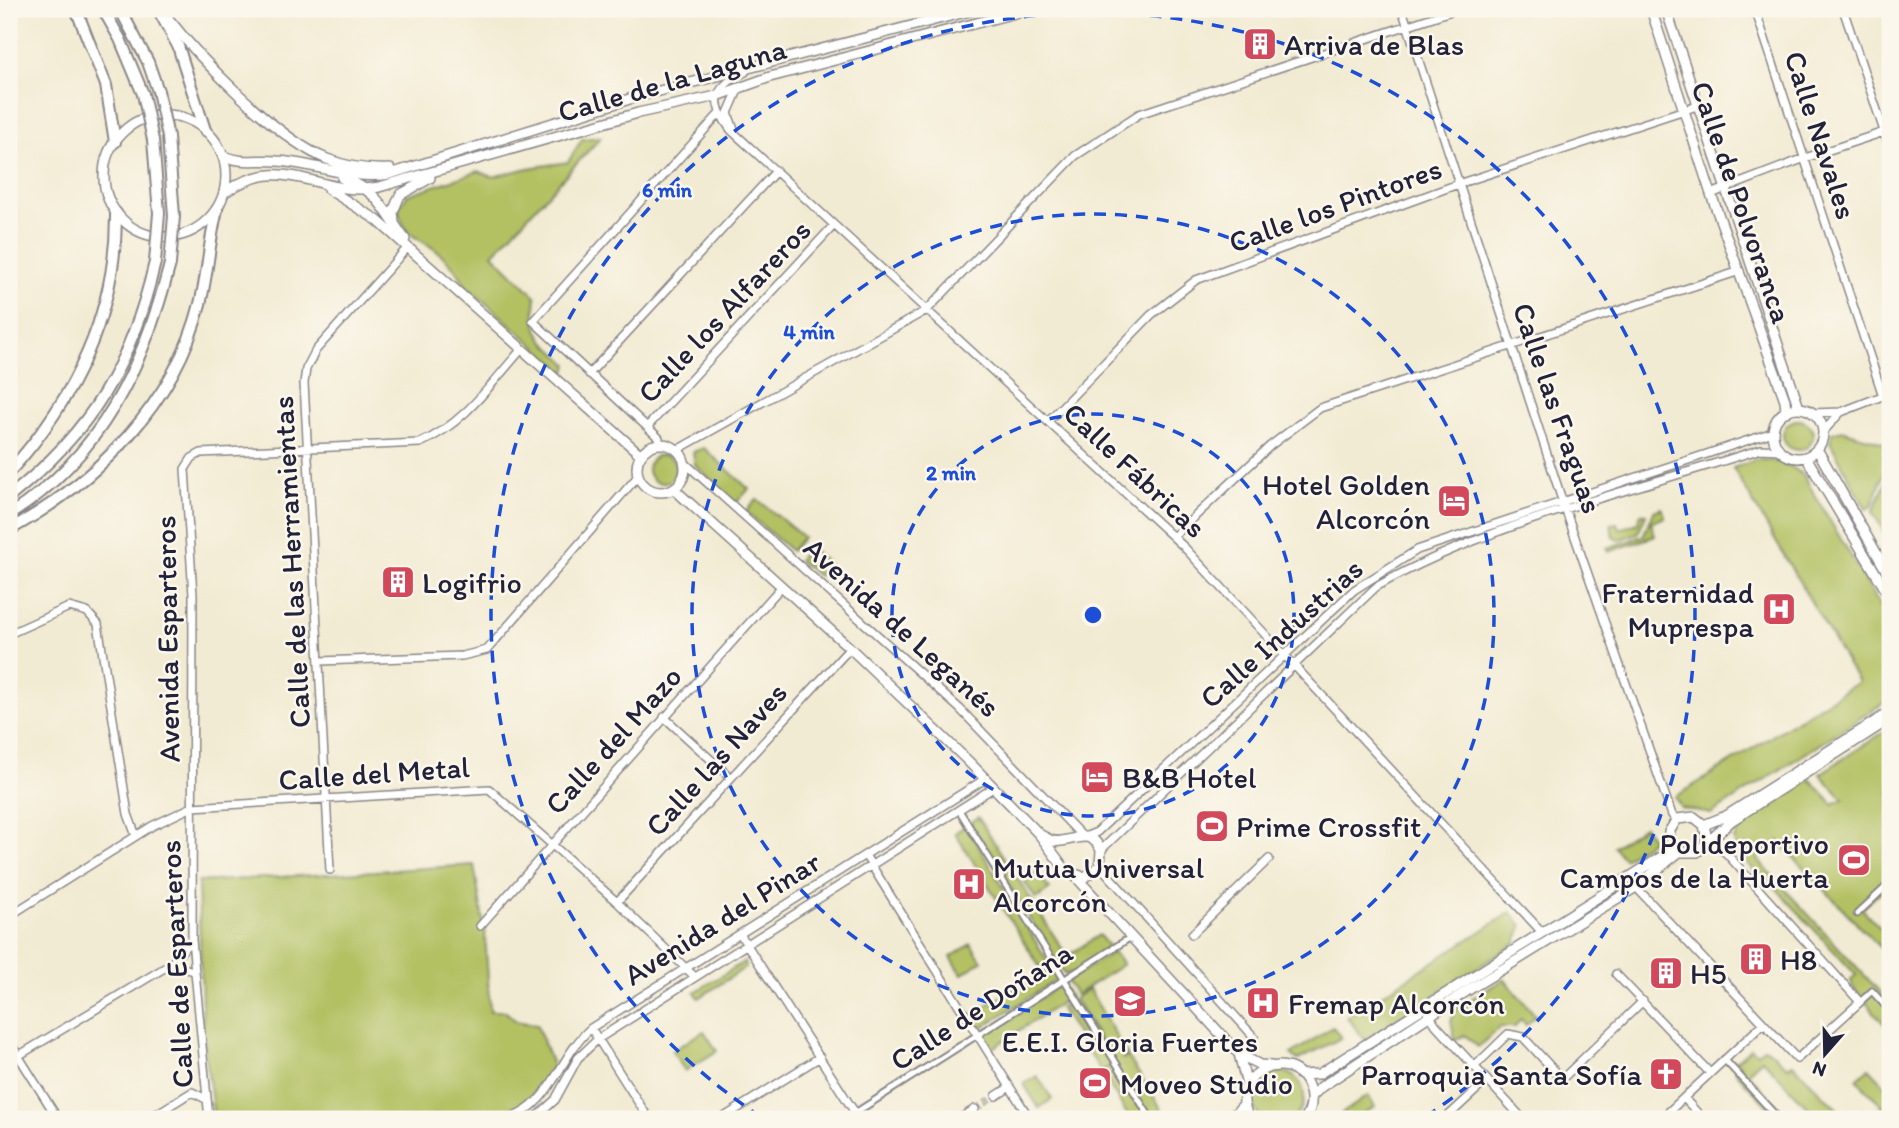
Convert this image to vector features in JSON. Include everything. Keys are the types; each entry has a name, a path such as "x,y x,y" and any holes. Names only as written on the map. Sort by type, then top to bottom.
{"highway":[{"path":"76,9 106,85 115,142"},
{"path":"9,497 67,445 107,390 120,368 143,313 155,261 159,213 153,140 142,94 125,47 103,9"},
{"path":"9,514 65,467 105,421 133,375 156,317 170,264 174,177 168,137 158,91 148,62 120,9"},
{"path":"159,9 178,46 205,130"},
{"path":"9,530 47,509 87,478 126,438 158,397 184,346 199,307 217,210"},
{"path":"9,472 59,409 82,368 109,289 117,243 116,213"}],"street":[{"path":"159,9 182,36 243,96 305,148 326,159 363,169 391,169 422,163"},
{"name":"Calle de la Laguna","path":"422,163 636,97 977,9"},
{"name":"Calle de la Laguna","path":"289,175 345,189 368,189 456,167 638,113 718,96 770,77 1030,9"},
{"name":"Calle las Fraguas","path":"1402,9 1461,183 1562,500 1672,815 1677,819"},
{"path":"677,450 926,310 1075,156 1139,114 1457,9"},
{"name":"Calle de Polvoranca","path":"1651,9 1786,412"},
{"name":"Calle de Polvoranca","path":"1665,9 1799,408"},
{"name":"Calle Navales","path":"1755,9 1886,395"},
{"path":"1843,9 1887,131 1890,149"},
{"path":"320,661 462,656 487,650 638,476 641,455 658,444 659,438 533,321 719,114 718,96 726,81 754,68"},
{"path":"735,134 729,113 738,90"},
{"name":"Calle los Pintores","path":"1049,420 1151,314 1196,280 1461,183 1698,106"},
{"name":"Calle Fábricas","path":"719,114 735,134 1049,420 1173,537 1541,932"},
{"path":"157,117 187,119 205,130 223,156 227,174 225,192 217,210 201,226 179,236 156,237 134,229 116,213 108,198 104,180 106,163 115,142 129,127 157,117"},
{"path":"1711,194 1805,158 1887,131"},
{"path":"223,156 236,161 277,161 373,177 422,163"},
{"path":"302,165 368,189 380,199 408,247"},
{"path":"395,226 393,212 400,195 456,167"},
{"path":"589,374 776,171"},
{"path":"225,192 258,175 289,175 348,199 408,247 641,455"},
{"name":"Calle los Alfareros","path":"647,427 834,225"},
{"name":"Calle de las Herramientas","path":"330,870 309,447 303,383 310,359 408,247"},
{"path":"1173,537 1270,446 1320,408 1740,271"},
{"path":"309,447 420,443 444,433 522,350"},
{"path":"1841,411 1823,432 1818,449 1805,457 1790,457 1779,450 1773,432 1779,417 1786,412 1799,408 1812,413 1841,411 1886,395"},
{"path":"1812,413 1823,432"},
{"name":"Calle Industrias","path":"1084,836 1097,832 1362,584 1417,550 1773,432"},
{"path":"638,476 648,489 656,492 674,489 684,475 684,462 677,450 658,444"},
{"name":"Avenida Esparteros","path":"192,807 193,595 185,469 192,458 201,453 309,447"},
{"name":"Calle Industrias","path":"1101,850 1293,663 1376,587 1420,562 1566,510 1761,449 1779,450"},
{"path":"1818,449 1890,577"},
{"path":"1805,457 1890,597"},
{"name":"Avenida de Leganés","path":"684,462 960,709 1084,836"},
{"name":"Avenida de Leganés","path":"674,489 850,648 1039,834 1061,863"},
{"name":"Calle del Mazo","path":"480,926 782,586"},
{"path":"9,634 69,607 93,616 98,624 128,814 136,836"},
{"name":"Calle las Naves","path":"617,902 850,648"},
{"path":"1704,825 1726,816 1890,712"},
{"path":"664,717 730,777"},
{"path":"1307,1118 1311,1097 1321,1087 1541,932 1676,849 1697,852 1707,840 1731,821 1890,719"},
{"name":"Avenida del Pinar","path":"509,1119 537,1105 555,1081 569,1053 591,1028 985,779"},
{"name":"Avenida del Pinar","path":"534,1119 555,1100 578,1058 598,1039 993,788"},
{"name":"Calle del Metal","path":"192,807 489,789 617,902 695,977"},
{"path":"9,916 136,836 192,807"},
{"name":"Calle de Esparteros","path":"192,807 193,971 209,1119"},
{"path":"959,810 1151,1119"},
{"path":"1676,849 1669,832 1677,819 1694,817 1704,825 1707,840 1726,853 1860,1002"},
{"path":"1039,834 1060,842 1084,836 1101,850 1096,898"},
{"path":"1071,838 1063,845 1061,863 1067,872 1076,877 1096,898 1239,1054 1260,1065 1282,1066 1300,1075 1319,1074 1636,887 1676,849"},
{"path":"865,855 1030,1119"},
{"path":"1192,934 1269,859"},
{"path":"1076,877 1097,870"},
{"path":"1097,870 1254,1037"},
{"path":"1857,914 1890,883"},
{"path":"1636,887 1797,1059 1872,991 1890,1011"},
{"path":"740,934 857,1116"},
{"name":"Calle de Doñana","path":"857,1116 977,1035 1131,937"},
{"path":"18,1056 171,964 192,940"},
{"path":"171,964 193,971"},
{"path":"1616,974 1710,1073"},
{"path":"1474,1067 1508,1034 1516,1034 1523,1037 1562,1079 1643,1001"},
{"path":"1427,1012 1522,1119"},
{"path":"1661,1119 1763,1024"},
{"path":"591,1028 649,1119"},
{"path":"9,1041 58,1119"},
{"path":"1239,1054 1247,1085 1244,1104 1250,1119"},
{"path":"721,1119 820,1056"},
{"path":"1724,1059 1779,1119"},
{"path":"1247,1085 1253,1076 1271,1066"},
{"path":"148,1119 192,1091 203,1075"},
{"path":"1300,1075 1311,1097"},
{"path":"1445,1119 1486,1081"},
{"path":"996,1096 1010,1087"},
{"path":"192,1091 205,1095"},
{"path":"1684,1098 1703,1119"},
{"path":"1230,1119 1244,1104"},
{"path":"959,1119 975,1110"}],"green space":[{"path":"601,137 493,254 536,297 537,328 545,342 568,364 566,373 466,286 443,256 413,236 405,227 398,209 407,195 479,171 492,177 568,162 582,139"},
{"path":"1798,420 1809,424 1813,435 1809,446 1798,450 1787,446 1783,435 1787,424"},
{"path":"1842,430 1890,445 1890,457 1872,506 1866,509 1830,442 1832,433"},
{"path":"704,448 749,489 736,503 695,465 693,452"},
{"path":"662,455 672,459 676,469 672,479 662,483 652,479 648,469 652,459"},
{"path":"1758,459 1786,463 1803,475 1890,622 1890,699 1711,814 1681,808 1675,797 1858,682 1733,468"},
{"path":"1890,473 1890,543 1873,512"},
{"path":"757,499 803,537 791,551 746,512"},
{"path":"1662,508 1665,517 1651,523 1655,536 1608,552 1607,548 1643,536 1654,511"},
{"path":"1641,513 1646,514 1638,533 1618,540 1613,537 1611,524 1617,523 1620,529 1638,523"},
{"path":"809,546 828,564 818,576 798,560"},
{"path":"1890,728 1890,883 1862,909 1890,938 1890,958 1778,841 1757,859 1890,1003 1890,1031 1852,986 1851,980 1856,975 1763,874 1758,877 1736,849 1734,839 1743,822 1810,779 1833,804 1843,799 1820,774"},
{"path":"978,817 1067,956 1099,935 1109,947 1079,970 1065,975 970,823"},
{"path":"966,825 1058,979 978,1030 969,1016 1043,972 955,833"},
{"path":"1644,826 1653,840 1624,859 1614,847"},
{"path":"474,865 485,933 490,1011 505,1011 516,1021 537,1025 553,1068 529,1097 503,1111 472,1115 435,1115 428,1119 214,1119 203,1034 198,882"},
{"path":"1035,872 1050,889 1036,899 1023,879"},
{"path":"1511,912 1522,926 1516,943 1365,1040 1347,1017"},
{"path":"971,944 982,961 962,974 951,957"},
{"path":"1113,952 1123,964 1076,995 1067,981"},
{"path":"744,962 746,967 699,998 695,992"},
{"path":"1504,979 1536,1016 1526,1025 1521,1019 1515,1027 1500,1027 1478,1047 1465,1035 1455,1041 1451,1020 1458,1007"},
{"path":"1062,984 1070,997 991,1049 982,1035"},
{"path":"1089,989 1127,1055 1122,1059 1128,1057 1168,1119 1151,1119 1127,1083 1148,1119 1130,1119 1102,1073 1109,1066 1101,1071 1060,1008 1073,1000 1114,1064 1075,998"},
{"path":"1333,1027 1341,1038 1298,1060 1291,1054"},
{"path":"704,1031 717,1051 685,1071 672,1051"},
{"path":"1751,1048 1757,1053 1764,1048 1772,1052 1787,1067 1793,1064 1847,1119 1819,1119 1762,1059 1747,1073 1790,1119 1779,1119 1736,1072 1741,1066 1736,1061"},
{"path":"1869,1068 1890,1090 1890,1101 1883,1107 1857,1079"},
{"path":"1278,1071 1288,1073 1296,1079 1302,1087 1302,1107 1296,1115 1288,1121 1278,1123 1268,1121 1260,1115 1254,1107 1252,1097 1254,1087 1260,1079 1268,1073"},
{"path":"1037,1076 1052,1099 1039,1108 1024,1084"},
{"path":"1368,1096 1375,1107 1355,1119 1344,1119 1341,1114"}],"tunnel":[{"path":"975,1109 996,1096"}],"place":[{"name":"Arriva de Blas","path":"1260,44"},
{"name":"Hotel Golden Alcorcón","path":"1454,501"},
{"name":"Logifrio","path":"398,582"},
{"name":"Fraternidad Muprespa","path":"1779,609"},
{"name":"B&B Hotel","path":"1097,777"},
{"name":"Prime Crossfit","path":"1212,826"},
{"name":"Polideportivo Campos de la Huerta","path":"1854,860"},
{"name":"Mutua Universal Alcorcón","path":"969,884"},
{"name":"H8","path":"1756,959"},
{"name":"H5","path":"1666,973"},
{"name":"E.E.I. Gloria Fuertes","path":"1130,1001"},
{"name":"Fremap Alcorcón","path":"1263,1003"},
{"name":"Parroquia Santa Sofía","path":"1666,1074"},
{"name":"Moveo Studio","path":"1095,1083"}]}
